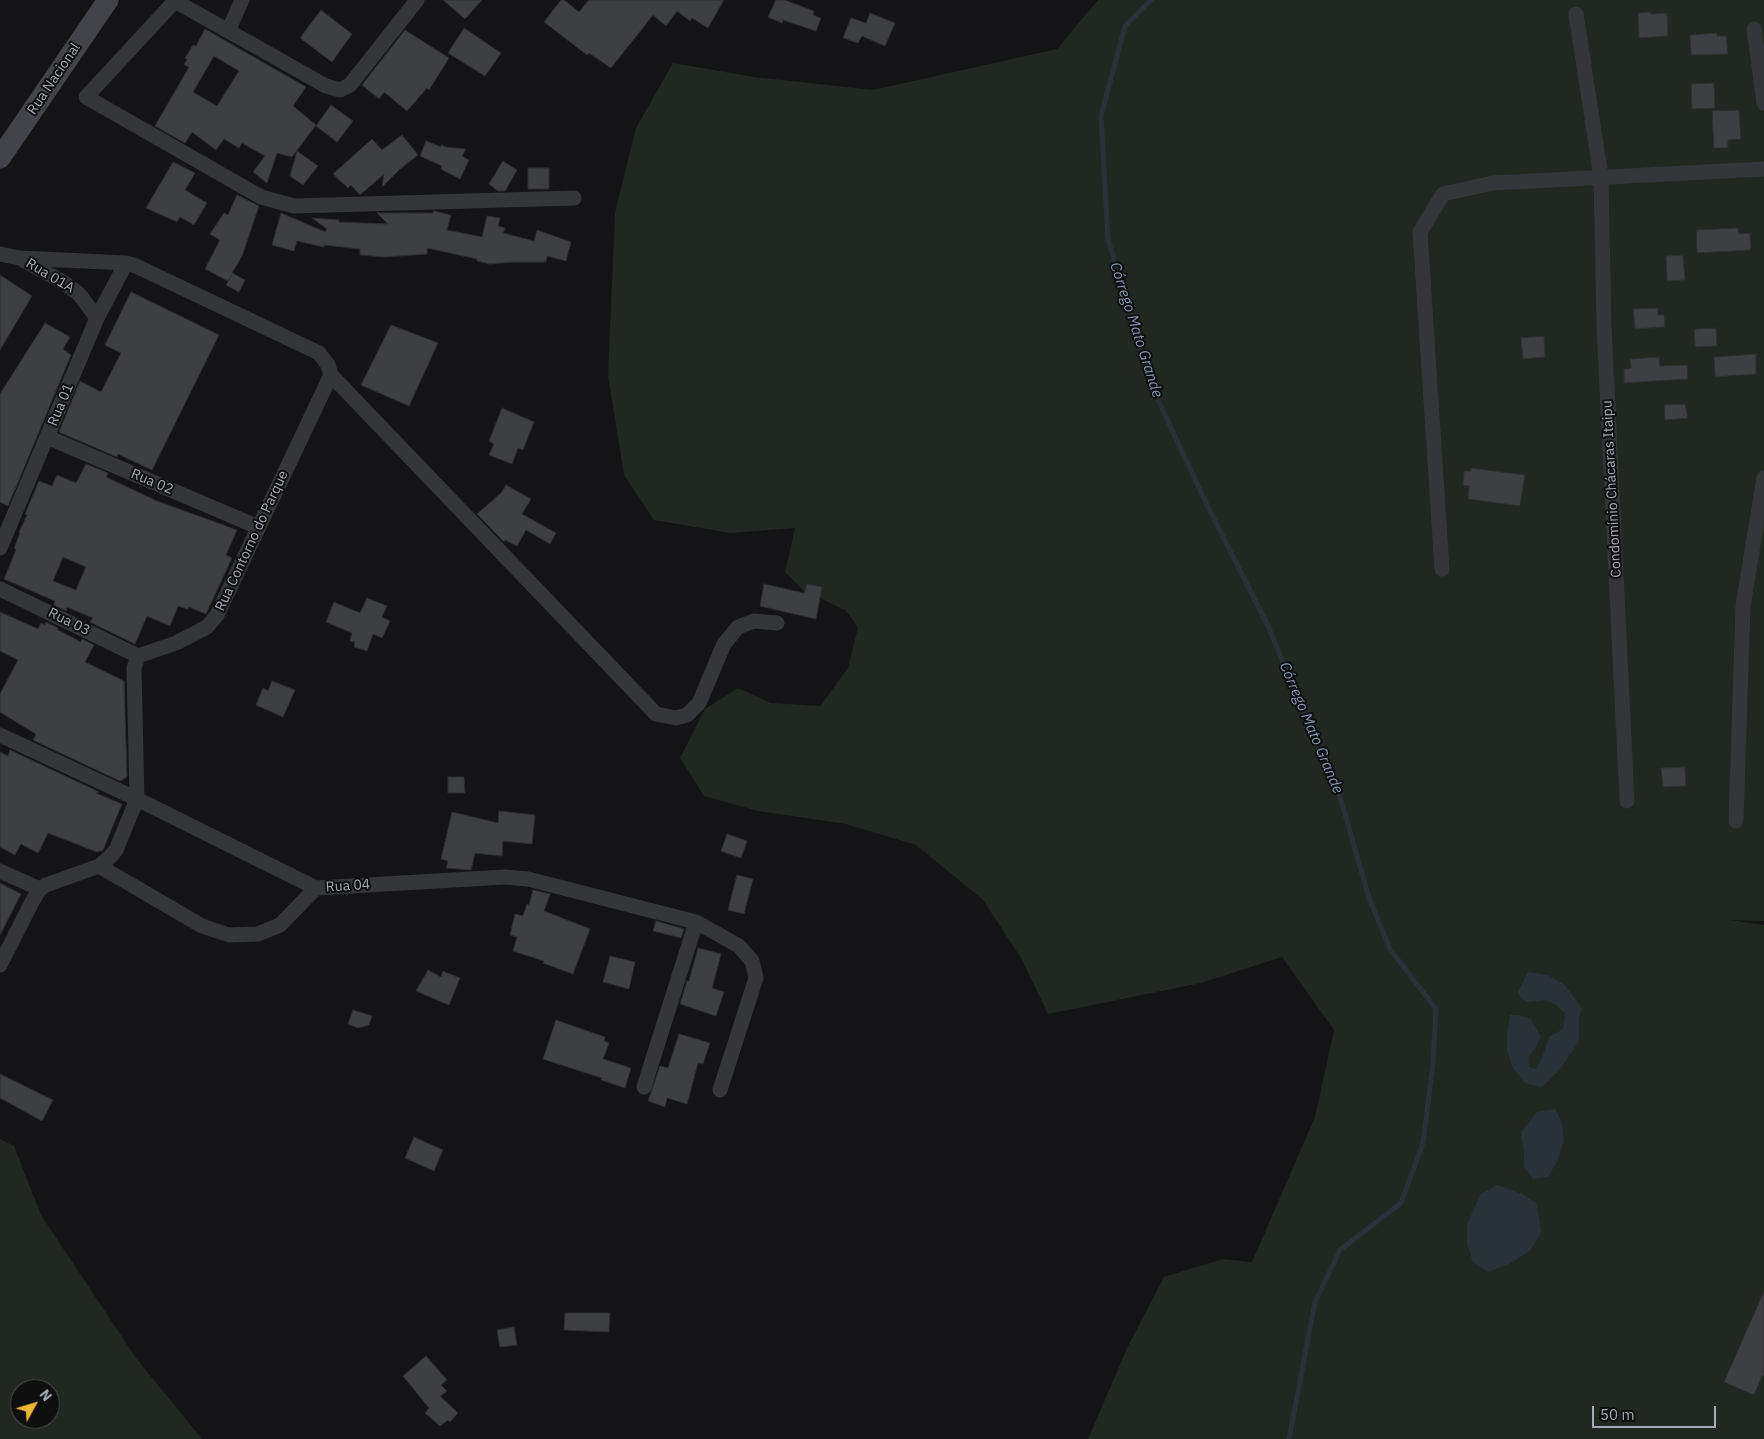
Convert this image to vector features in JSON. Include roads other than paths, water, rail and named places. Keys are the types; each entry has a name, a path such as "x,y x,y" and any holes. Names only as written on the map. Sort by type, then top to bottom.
{"street":[{"name":"Rua Nacional","path":"0,158 108,0"},
{"path":"228,31 242,0"},
{"path":"417,0 350,85 340,90 326,86 175,1 86,97 261,197 294,206 574,198"},
{"name":"Condomínio Chácaras Itaipu","path":"1576,14 1601,177 1604,326 1627,801"},
{"path":"1754,29 1764,103"},
{"path":"1442,569 1420,232 1443,194 1493,183 1764,169"},
{"path":"0,254 20,258 126,263 136,266 319,353 328,365 331,375 656,714 676,718 687,715 699,703 724,644 738,627 754,621 777,623"},
{"name":"Rua 01A","path":"20,258 79,294 97,318"},
{"name":"Rua 01","path":"0,548 97,318 126,263"},
{"name":"Rua Contorno do Parque","path":"138,656 176,643 207,627 217,616 331,375"},
{"name":"Rua 02","path":"47,437 258,527"},
{"path":"1736,821 1743,606 1764,478"},
{"name":"Rua 03","path":"0,589 138,656"},
{"path":"0,965 40,889 46,884 99,866 110,858 116,850 137,799 134,668 138,656"},
{"name":"Rua 04","path":"0,735 137,799 316,888 505,877 528,878 696,922 739,946 752,962 756,978 720,1090"},
{"path":"99,866 202,926 229,935 258,934 280,925 316,888"},
{"path":"0,871 40,889"},
{"path":"644,1087 696,922"}],"waterway":[{"name":"Córrego Mato Grande","path":"1151,0 1125,26 1101,116 1108,239 1153,389 1207,505 1268,626 1341,800 1369,898 1390,949 1436,1009 1433,1063 1423,1143 1401,1203 1340,1250 1315,1302 1289,1439"}]}
